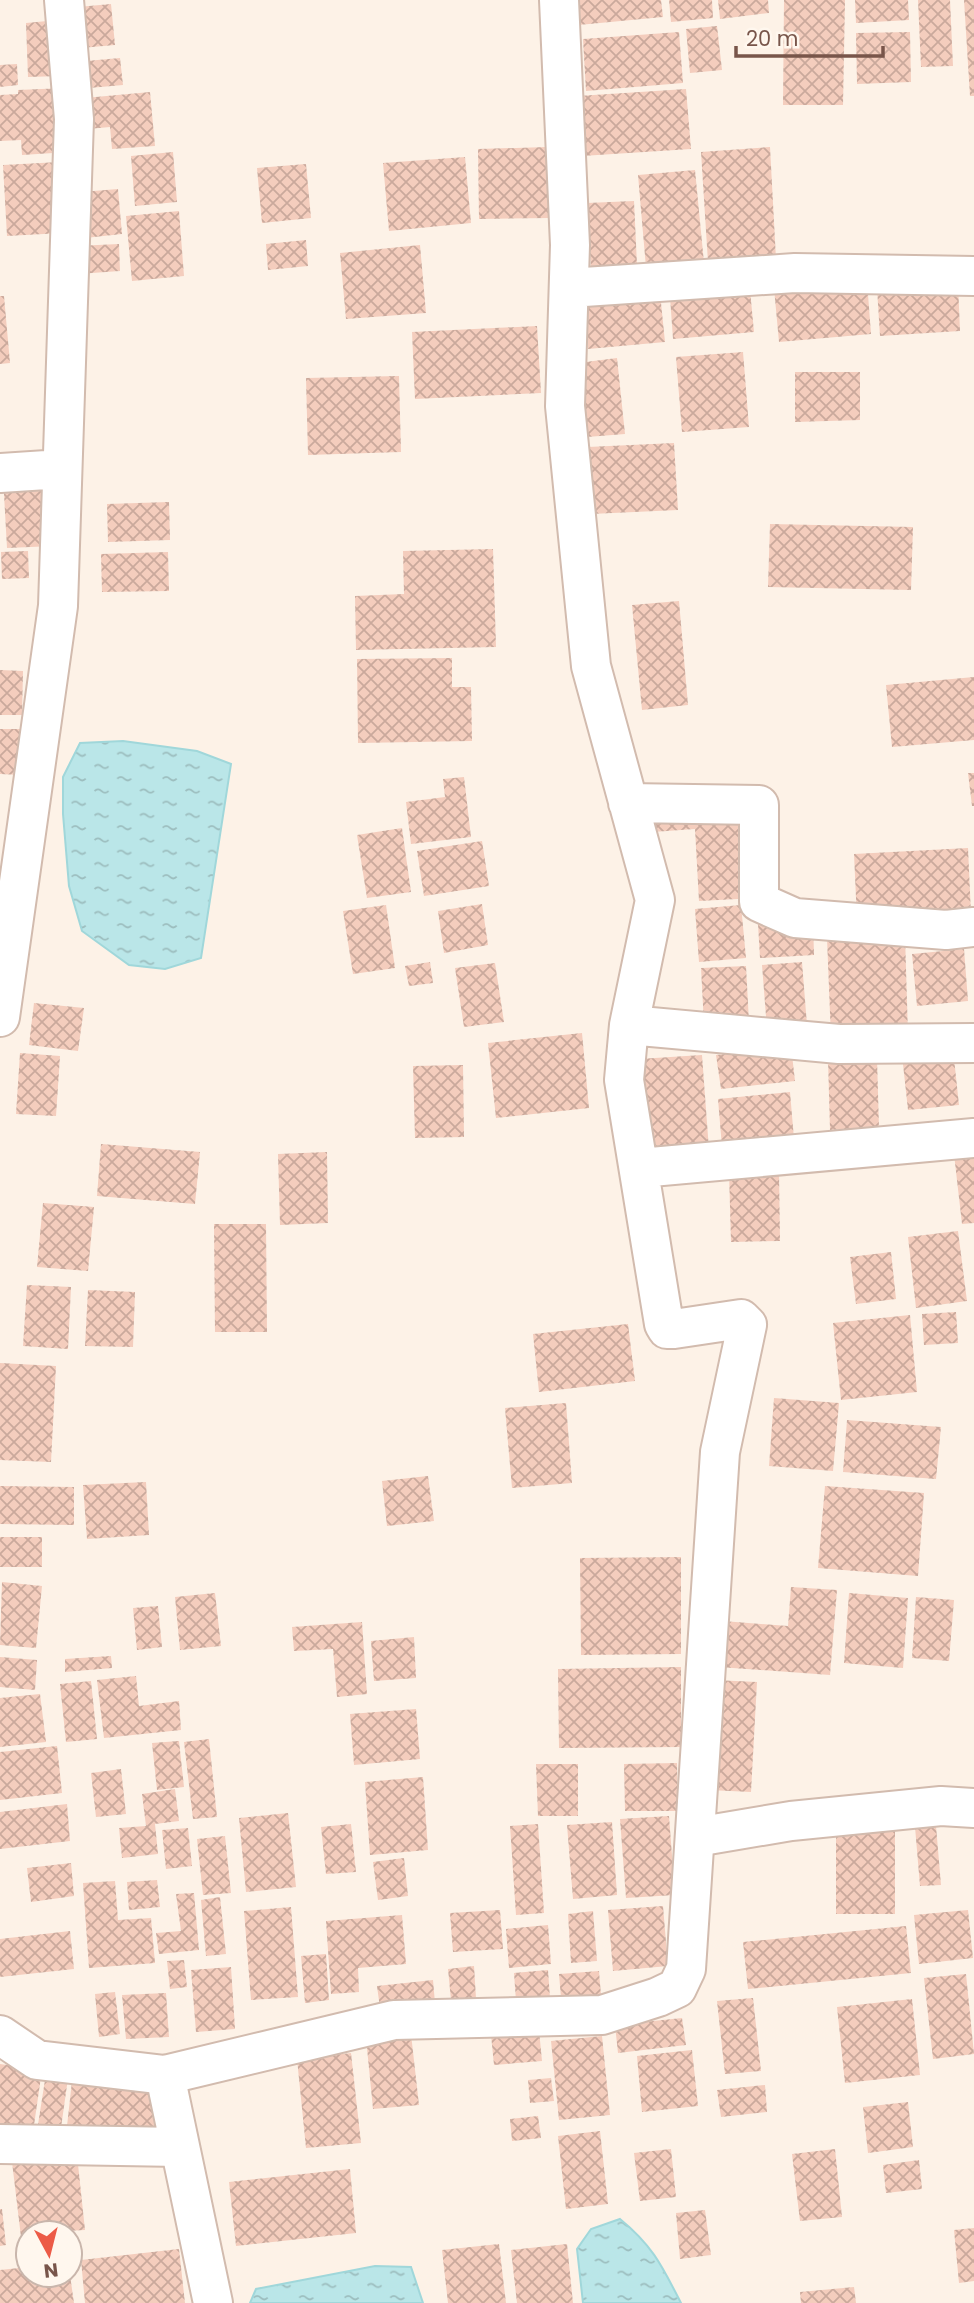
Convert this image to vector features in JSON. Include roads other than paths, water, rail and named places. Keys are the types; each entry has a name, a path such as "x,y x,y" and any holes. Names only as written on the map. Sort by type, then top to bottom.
{"street":[{"path":"0,1017 58,606 74,119 64,0"},
{"path":"0,2035 37,2060 165,2075 394,2020 602,2015 677,1988 686,1969 720,1452 747,1325 741,1319 667,1329 664,1324 624,1080 629,1025 655,900 591,666 565,406 570,245 559,0"},
{"path":"569,288 795,273 974,276"},
{"path":"0,473 62,469"},
{"path":"628,803 759,806 759,902 795,918 946,930 974,928"},
{"path":"629,1025 839,1044 974,1043"},
{"path":"640,1168 974,1138"},
{"path":"696,1837 791,1821 941,1806 974,1808"},
{"path":"165,2075 213,2303"},
{"path":"0,2144 180,2147"}],"water":[{"path":"123,741 197,751 231,764 201,958 165,969 129,965 82,931 69,886 63,777 80,743"},
{"path":"620,2219 641,2238 656,2257 681,2303 583,2303 577,2249 591,2229"},
{"path":"375,2266 411,2267 423,2303 250,2303 256,2289"}]}
